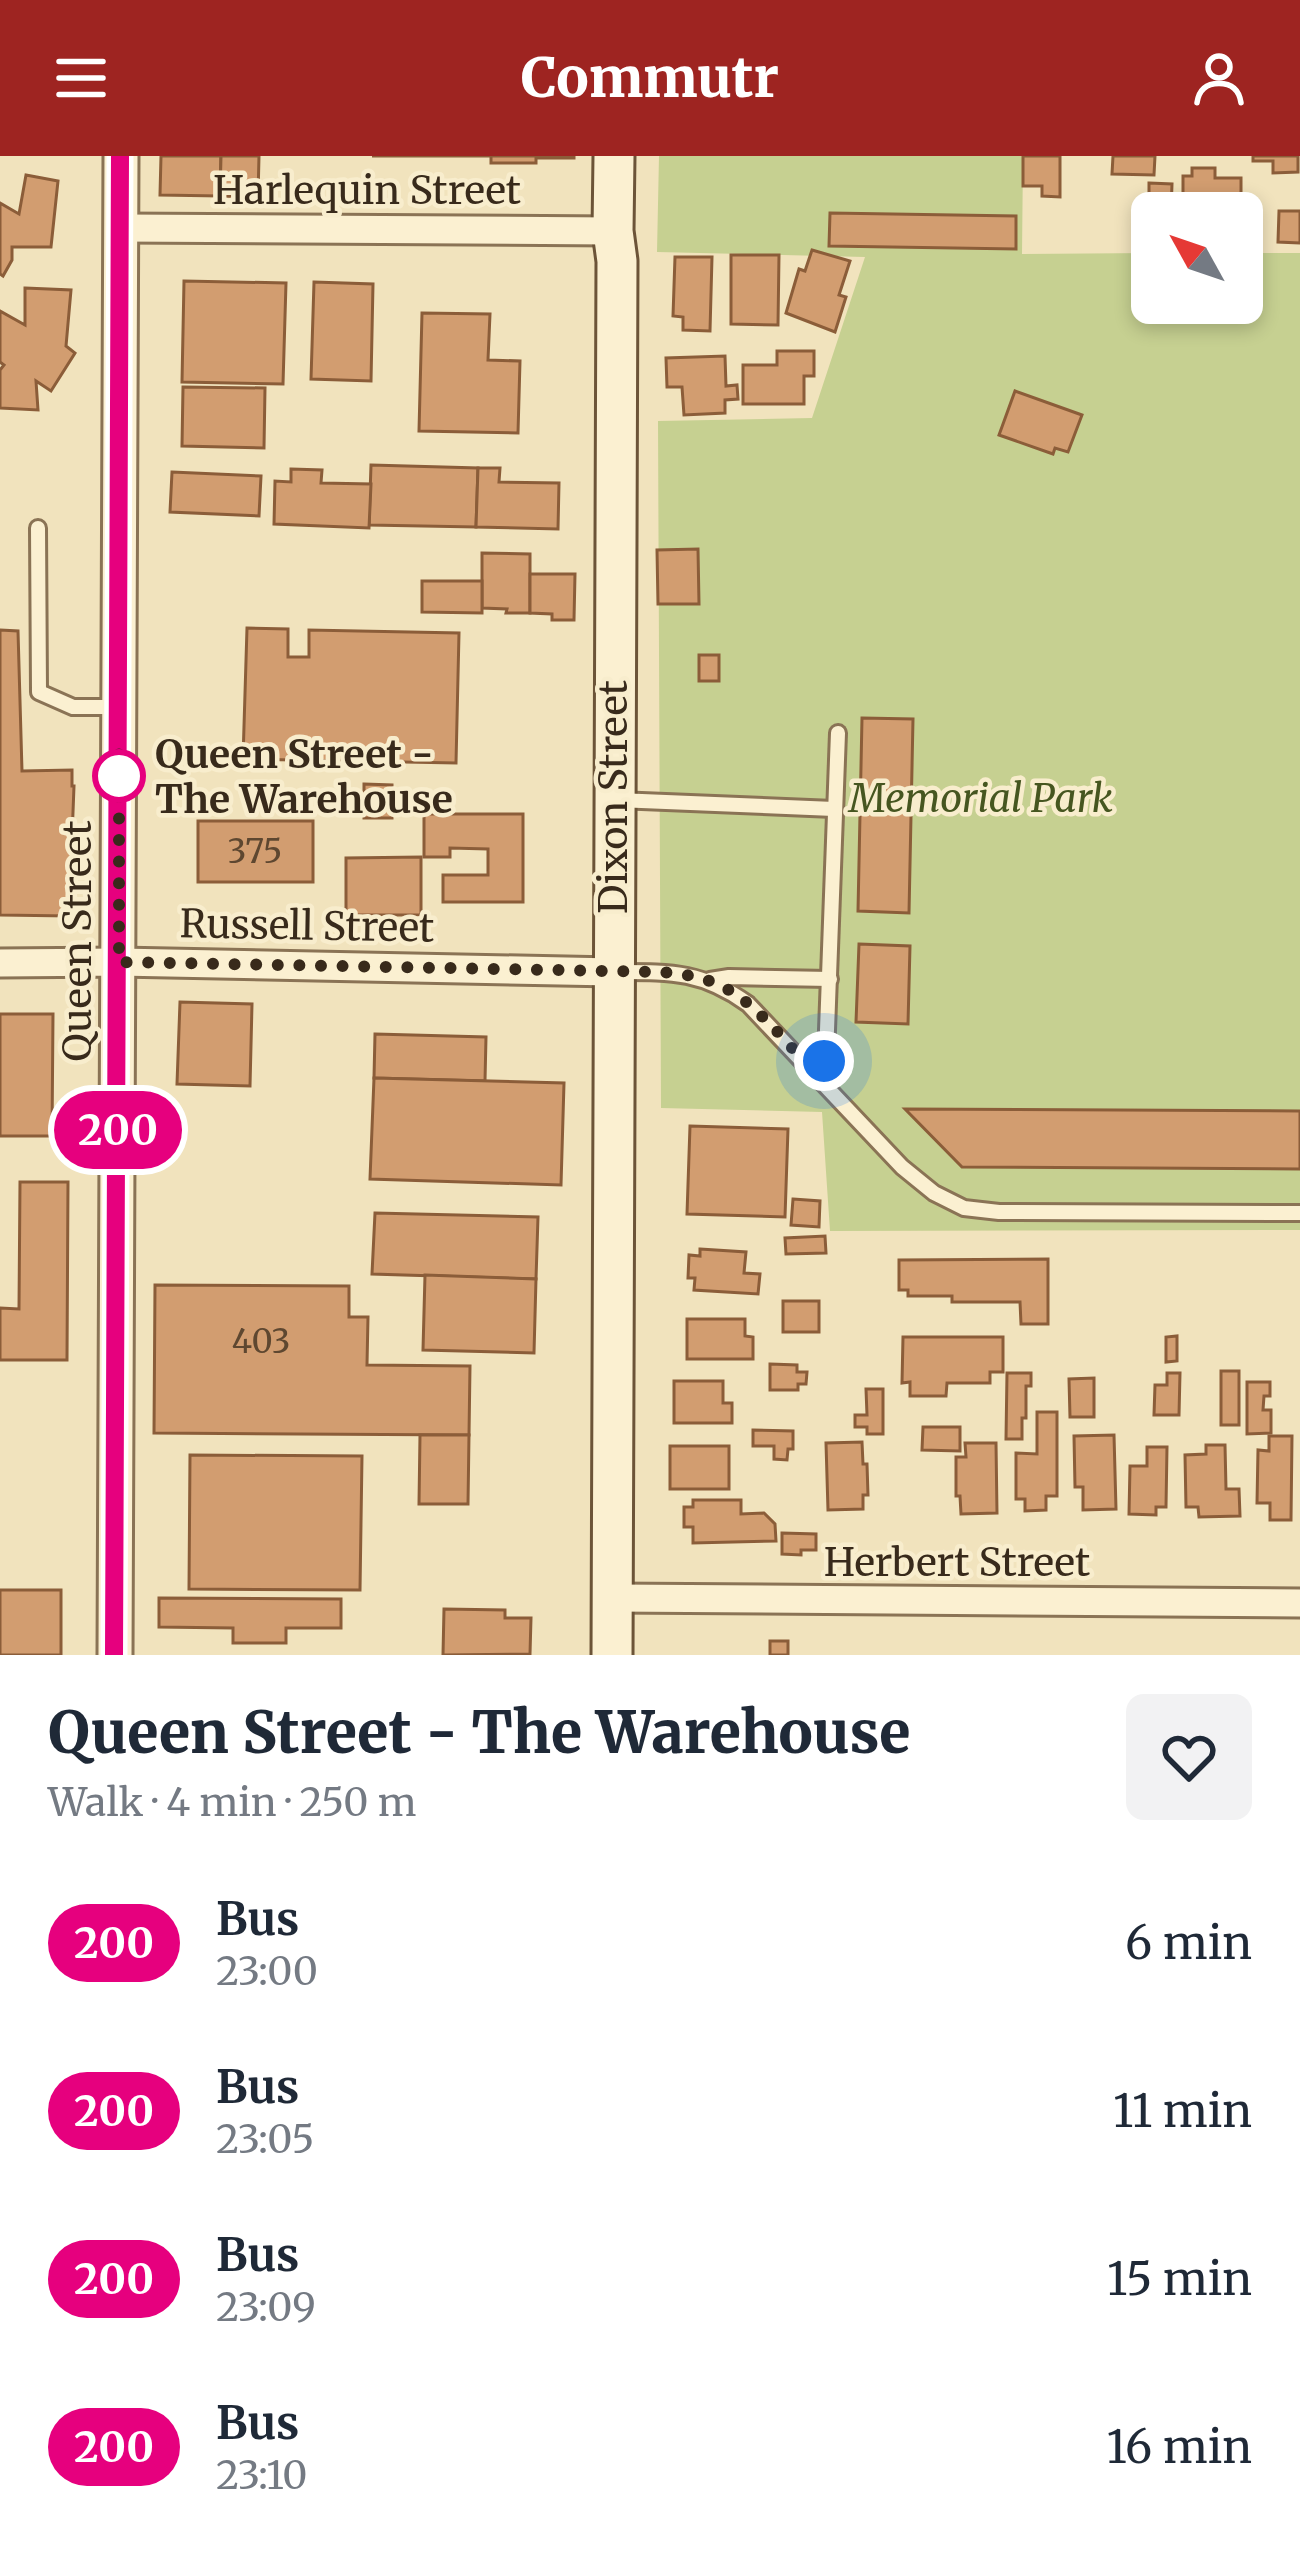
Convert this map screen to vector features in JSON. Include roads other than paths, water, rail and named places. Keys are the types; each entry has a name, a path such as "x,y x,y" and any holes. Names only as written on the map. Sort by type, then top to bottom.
{"main road":[{"name":"Dixon Street","path":"612,1655 614,156"}],"street":[{"name":"Queen Street","path":"115,1655 121,156"},
{"name":"Harlequin Street","path":"120,228 613,231"},
{"name":"Russell Street","path":"0,963 613,972"},
{"name":"Herbert Street","path":"613,1598 1300,1603"}],"lane":[{"path":"38,528 39,692 73,707 120,707"},
{"path":"825,1084 838,733"},
{"path":"613,799 834,809"},
{"path":"613,972 661,972 724,986 748,1004 902,1167 934,1193 964,1208 1300,1213"},
{"path":"707,980 830,979"}],"place":[{"name":"Queen Street - The Warehouse","path":"119,776"}],"park label":[{"name":"Memorial Park","path":"981,798"}]}
